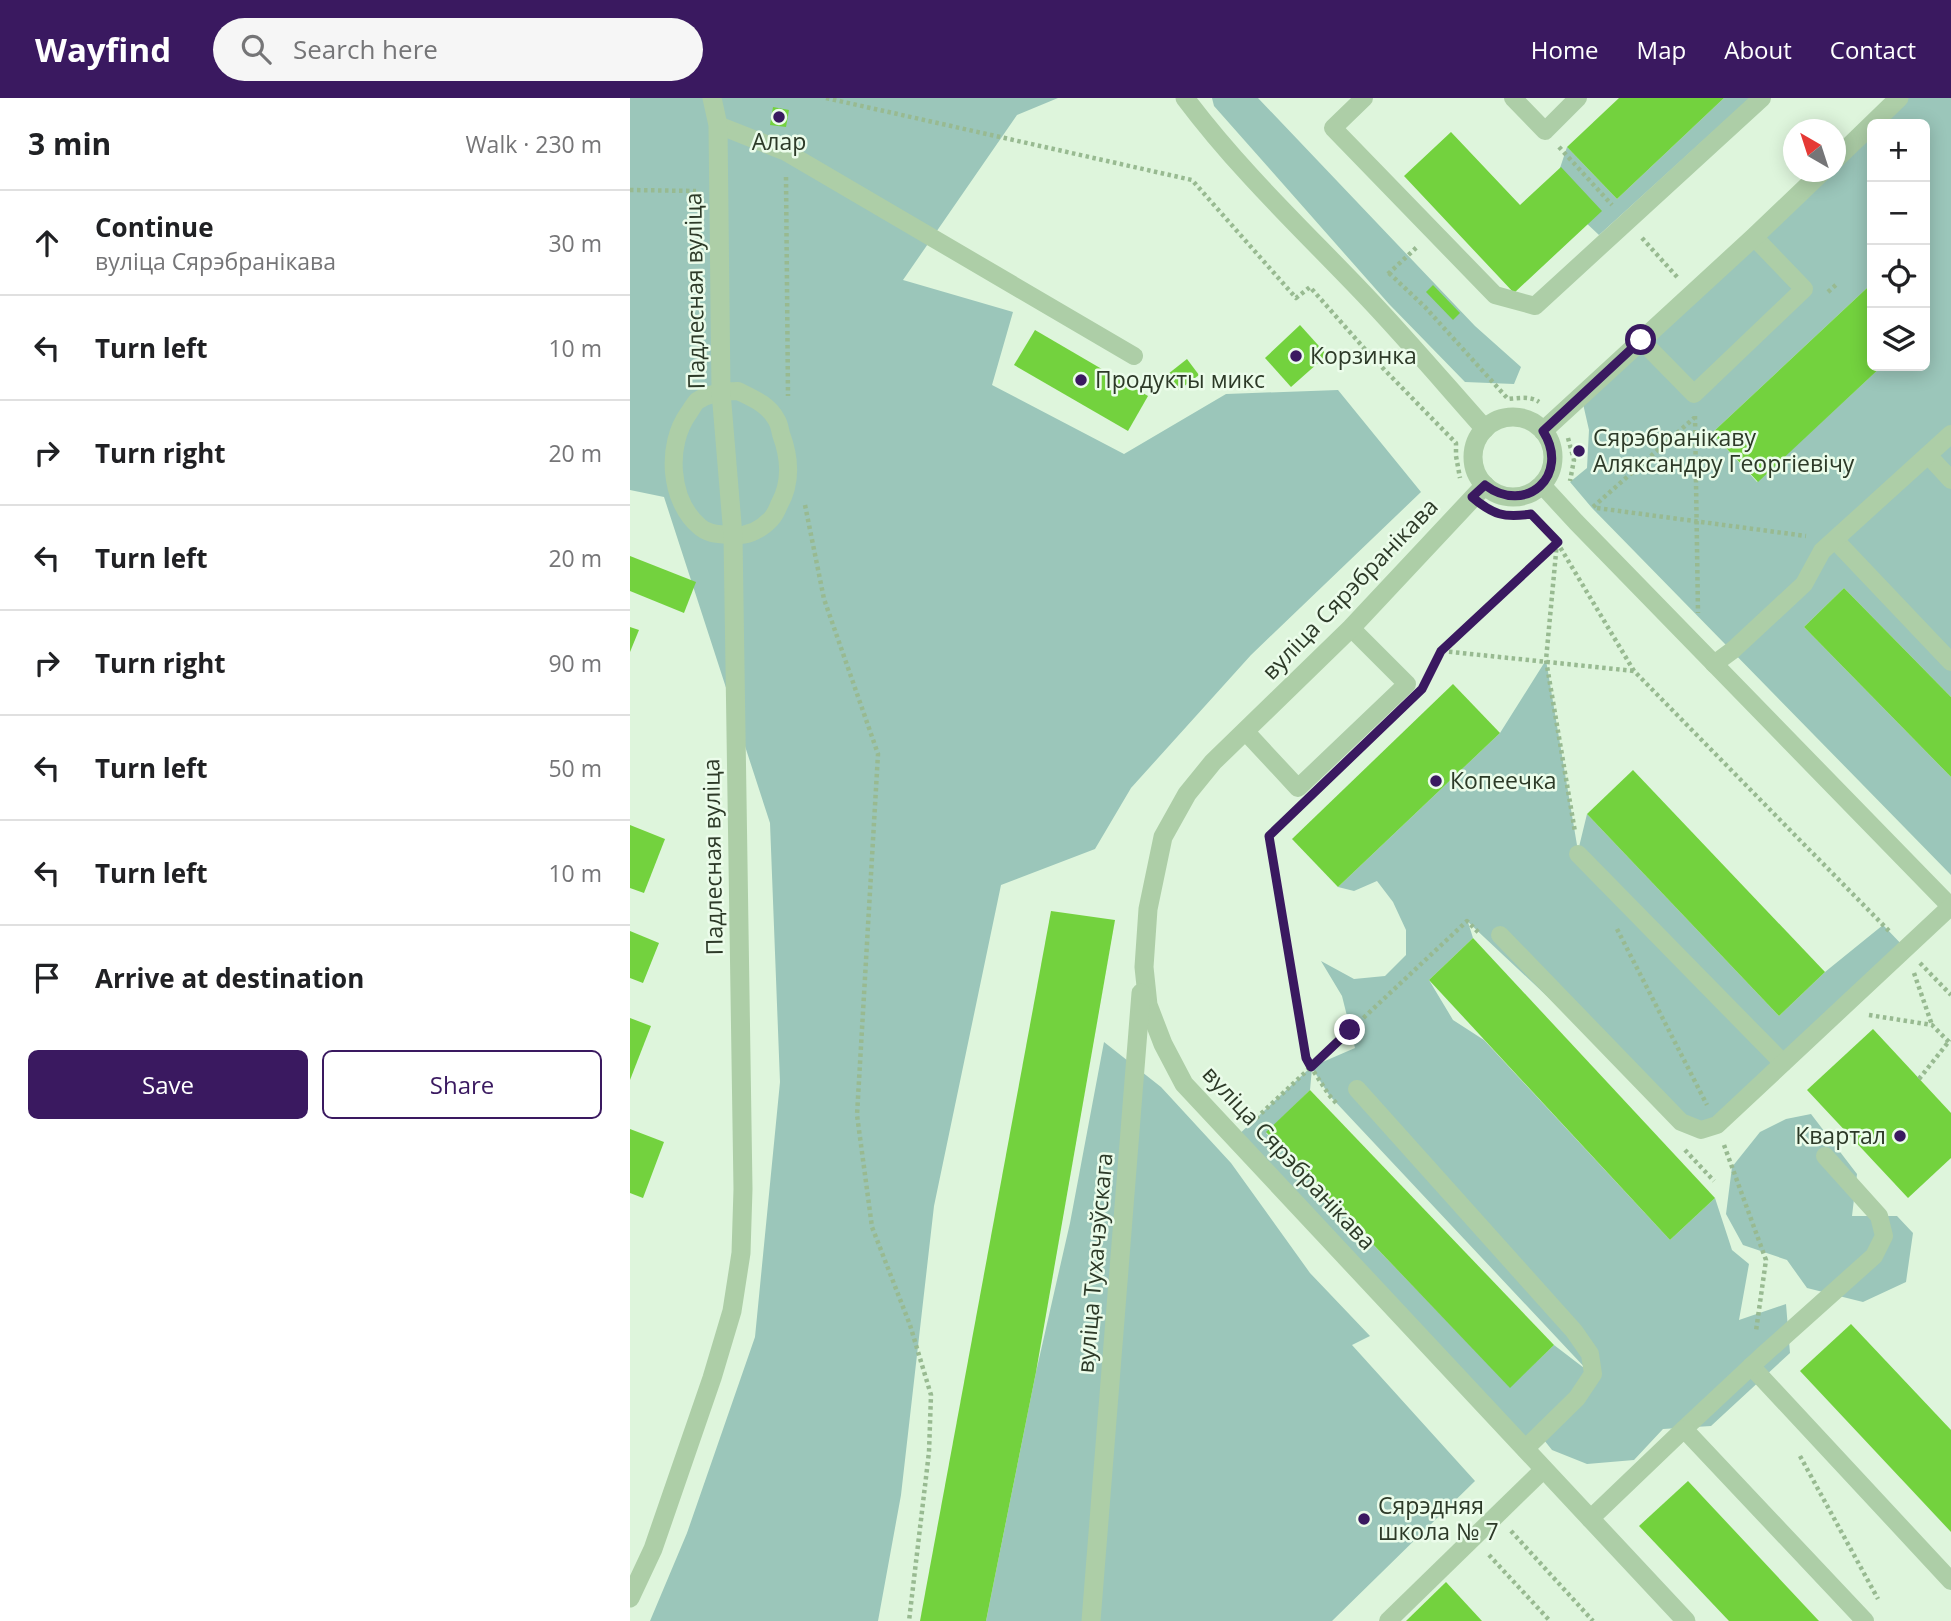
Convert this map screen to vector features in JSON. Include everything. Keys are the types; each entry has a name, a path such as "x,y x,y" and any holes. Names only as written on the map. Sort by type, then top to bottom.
{"street":[{"name":"Падлесная вуліца","path":"630,1598 653,1549 712,1378 732,1311 741,1253 743,1189 733,536 721,392 718,125 712,98"},
{"path":"1185,98 1213,135 1284,214 1365,295 1485,429"},
{"path":"1846,149 1899,98"},
{"path":"1550,424 1508,418 1496,421 1485,429 1474,450 1479,491 1520,496 1542,485 1552,464 1550,424 1812,182"},
{"name":"вуліца Сярэбранікава","path":"1479,491 1351,628 1213,762 1187,794 1163,836 1148,909 1144,967 1148,1005 1163,1044 1184,1084 1686,1621"},
{"name":"вуліца Тухачэўскага","path":"1091,1621 1148,909"}],"lane":[{"path":"1364,98 1333,128 1495,295 1535,306 1762,98"},
{"path":"1513,98 1545,131 1578,98"},
{"path":"718,125 786,152 1134,356"},
{"path":"1641,340 1694,394 1804,289 1754,237"},
{"path":"738,391 763,404 776,419 786,446 789,468 786,493 772,518 754,532 741,536 710,533 700,527 690,516 673,474 673,454 684,419 696,401 721,392 738,391"},
{"path":"1714,664 1804,584 1822,551 1951,434"},
{"path":"1928,455 1951,480"},
{"path":"1493,938 1681,1122 1701,1130 1717,1125 1951,907 1542,485"},
{"path":"1835,540 1951,662"},
{"path":"1245,731 1298,788 1407,684 1351,628"},
{"path":"1578,854 1783,1063"},
{"path":"1357,1089 1574,1331 1590,1354 1592,1374 1577,1398 1525,1449"},
{"path":"1590,1519 1751,1366 1874,1256 1884,1236 1879,1216 1825,1156"},
{"path":"1751,1366 1951,1581"},
{"path":"1684,1429 1865,1621"},
{"path":"1388,1621 1544,1469"}],"path":[{"path":"825,98 1192,180 1296,298 1310,287 1371,356 1456,443 1461,482 1479,491 1486,509 1512,517 1531,514 1558,542 1634,671 1951,995"},
{"path":"786,152 788,400"},
{"path":"630,190 718,191"},
{"path":"1433,232 1388,273 1425,307 1508,399 1521,397 1536,400 1550,424 1572,447 1574,460 1570,482 1577,491"},
{"path":"1695,416 1698,614"},
{"path":"1585,499 1592,508 1835,540"},
{"path":"804,504 824,599 878,754 857,1115 872,1227 910,1325 931,1395 929,1452 909,1621"},
{"path":"1427,679 1441,651 1558,542"},
{"path":"1558,542 1546,660 1578,854"},
{"path":"1441,651 1634,671"},
{"path":"1303,803 1269,836 1306,1058 1338,1105"},
{"path":"1235,1138 1467,921 1493,938"},
{"path":"1616,928 1717,1125 1766,1259 1751,1366"},
{"path":"1906,949 1932,1025 1950,1042 1919,1079"},
{"path":"1833,1017 1871,1015 1932,1025"},
{"path":"1676,1141 1714,1181"},
{"path":"1797,1451 1884,1609"},
{"path":"1497,1515 1593,1621"},
{"path":"1473,1538 1550,1621"}],"shaded area":[{"path":"630,98 1058,98 1017,115 903,280 1013,312 992,385 1124,454 1226,394 1338,390 1421,492 1251,655 1131,788 1095,849 1001,885 934,1206 901,1495 878,1621 650,1621 687,1533 755,1337 780,1082 770,823 664,497 630,490"},
{"path":"1212,98 1258,98 1475,326 1521,367 1514,384 1465,382 1389,304 1214,106"},
{"path":"1724,98 1750,98 1599,235 1582,219 1558,174 1567,147 1617,199"},
{"path":"1899,98 1951,98 1951,697 1844,588 1804,627 1951,777 1951,875 1592,508 1570,482 1587,468 1589,430 1581,395 1811,182 1846,182 1846,149 1867,129 1867,288 1712,433 1757,482 1877,371 1930,371 1930,119 1877,119"},
{"path":"1546,660 1578,851 1587,814 1779,1016 1825,972 1883,925 1906,949 1717,1125 1681,1122 1468,922 1473,938 1429,980 1453,1020 1484,1040 1670,1240 1715,1198 1732,1250 1749,1264 1739,1320 1786,1304 1790,1353 1711,1426 1663,1429 1634,1460 1587,1464 1552,1450 1540,1435 1530,1454 1235,1138 1311,1067 1355,1048 1342,996 1321,961 1354,979 1385,976 1406,955 1406,930 1393,902 1377,881 1354,891 1338,887 1500,733","holes":["1312,1068 1329,1095 1588,1371 1554,1345 1510,1387 1266,1133 1310,1090"]},
{"path":"1104,1042 1161,1087 1231,1163 1310,1273 1370,1336 1352,1345 1475,1481 1332,1621 986,1621 1036,1372 1070,1223"},
{"path":"1811,1114 1857,1174 1852,1216 1897,1216 1913,1233 1906,1282 1863,1302 1807,1288 1787,1260 1743,1245 1726,1214 1732,1167 1760,1132 1786,1119"}],"building":[{"path":"1619,98 1724,98 1617,199 1567,147"},
{"name":"Алар","path":"773,107 789,110 786,127 770,125"},
{"path":"1451,132 1520,205 1561,167 1602,211 1514,293 1404,176"},
{"path":"1433,285 1460,313 1453,320 1426,292"},
{"path":"1867,288 1867,371 1877,371 1758,482 1712,433"},
{"name":"Корзинка","path":"1300,325 1327,355 1291,387 1265,358"},
{"name":"Продукты микс","path":"1035,330 1148,396 1128,431 1014,365"},
{"path":"1187,359 1199,375 1179,390 1168,374"},
{"path":"630,556 696,582 684,613 630,591"},
{"path":"1844,588 1951,697 1951,777 1804,627"},
{"path":"630,627 639,630 630,652"},
{"path":"1453,684 1500,733 1338,887 1292,839"},
{"path":"1633,770 1825,972 1779,1016 1587,814"},
{"path":"630,825 665,839 644,893 630,888"},
{"path":"1051,911 1115,920 1036,1372 986,1621 920,1621"},
{"path":"630,931 659,943 643,983 630,978"},
{"path":"1473,938 1715,1198 1670,1240 1429,980"},
{"path":"630,1018 651,1026 630,1080"},
{"name":"Квартал","path":"1873,1029 1951,1113 1951,1158 1908,1198 1807,1090"},
{"path":"1310,1090 1554,1345 1510,1388 1266,1132"},
{"path":"630,1129 664,1142 643,1198 630,1193"},
{"path":"1851,1324 1951,1430 1951,1532 1800,1371"},
{"path":"1688,1481 1819,1621 1729,1621 1639,1526"},
{"path":"1446,1582 1482,1621 1406,1621"}],"place":[{"name":"Алар","path":"779,117"},
{"name":"Корзинка","path":"1296,356"},
{"name":"Продукты микс","path":"1081,380"},
{"name":"Сярэбранікаву Аляксандру Георгіевічу","path":"1579,451"},
{"name":"Копеечка","path":"1436,781"},
{"name":"Квартал","path":"1900,1136"},
{"name":"Сярэдняя школа № 7","path":"1364,1519"}],"route":[{"path":"1350,1030 1311,1067 1306,1058 1269,836 1422,689 1441,651 1558,542 1531,514 1512,517 1497,514 1472,497 1485,485 1507,496 1520,496 1542,485 1549,475 1553,452 1543,431 1641,340"}]}
